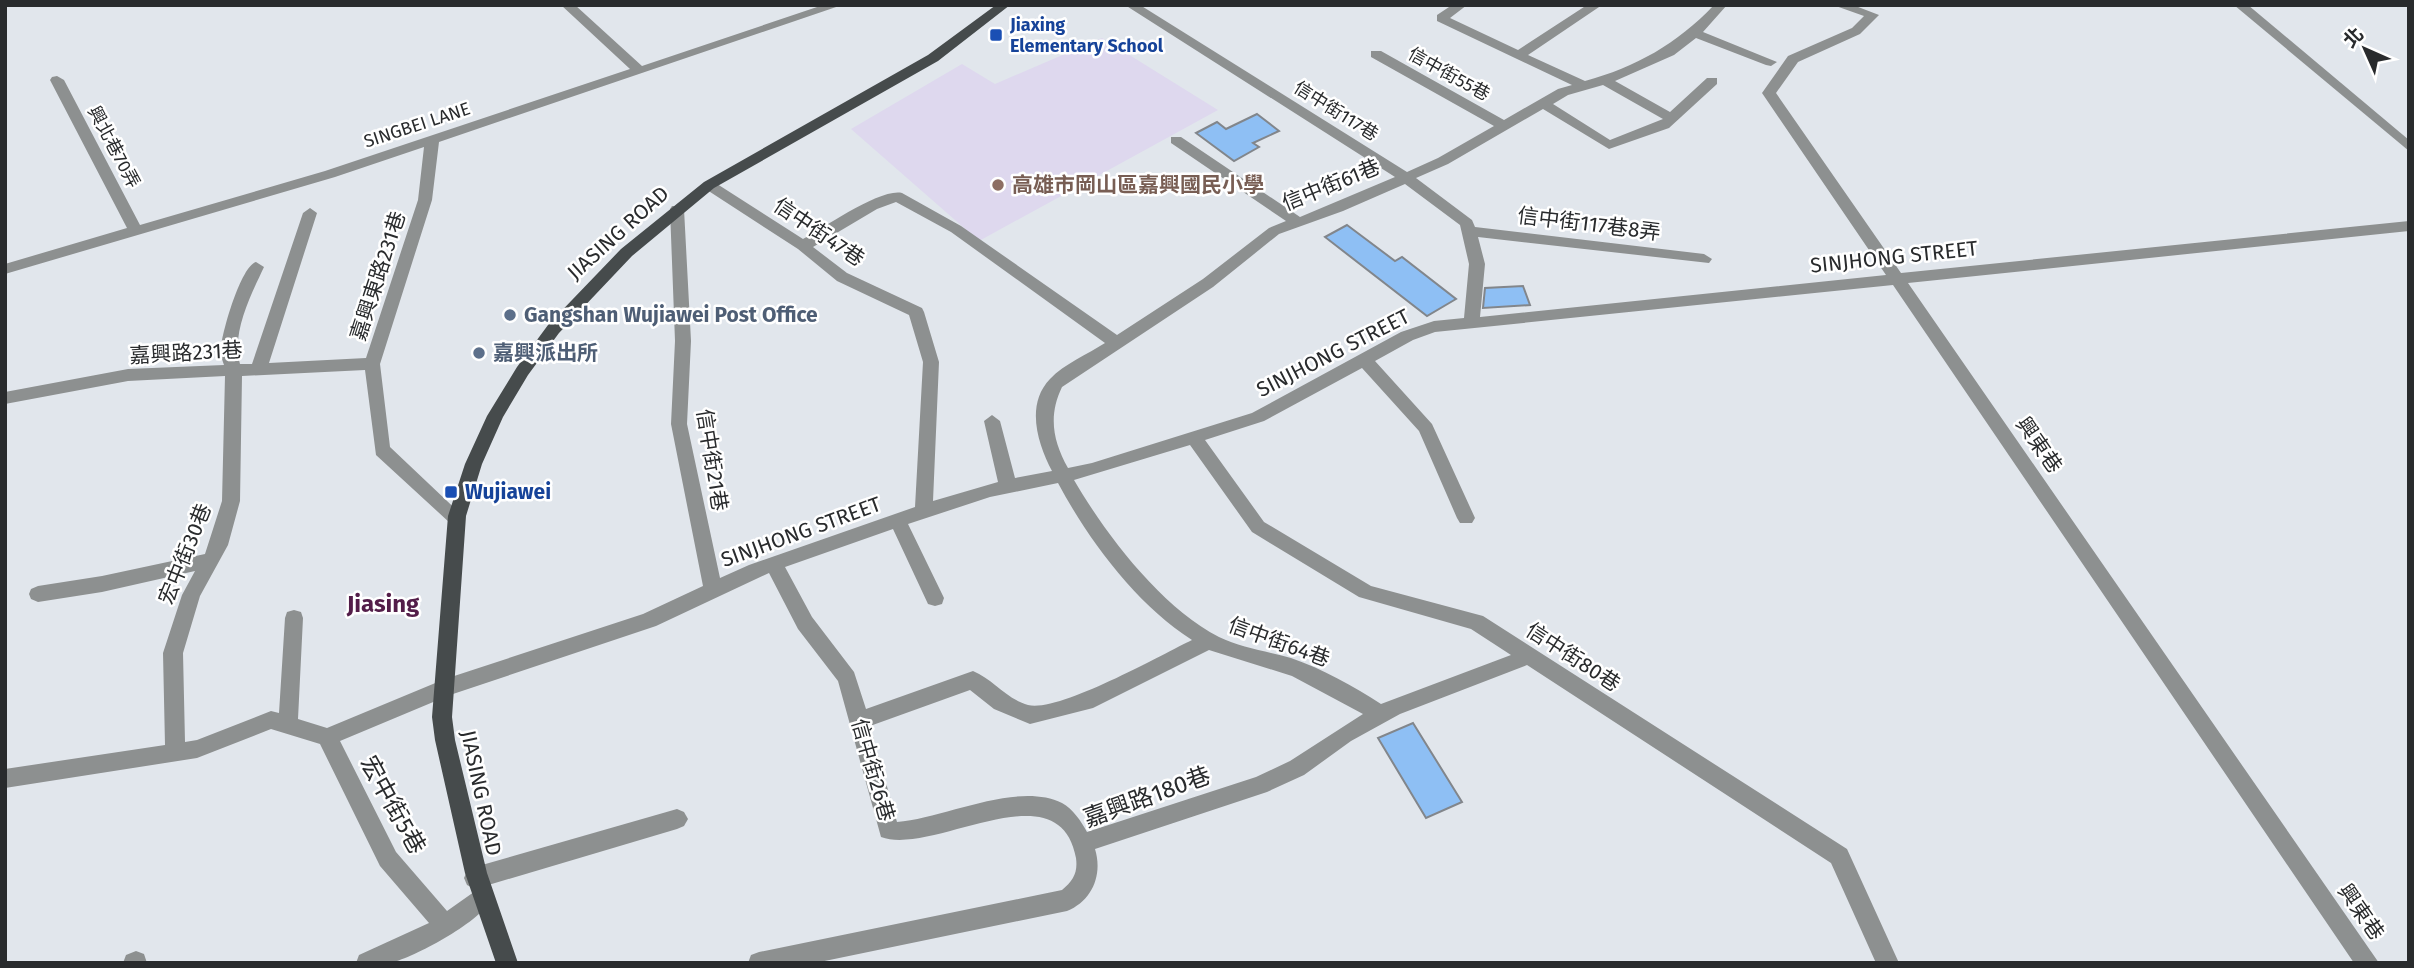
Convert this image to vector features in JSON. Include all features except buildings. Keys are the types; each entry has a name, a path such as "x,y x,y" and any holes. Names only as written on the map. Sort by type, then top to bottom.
{"main road":[{"name":"JIASING ROAD","path":"507,963 478,888 442,719 456,518 481,446 530,357 595,280 677,209 709,185 933,58 1004,5"}],"street":[{"path":"567,5 640,71"},
{"name":"SINGBEI LANE","path":"5,269 330,174 836,5"},
{"name":"信中街117巷","path":"1131,5 1405,177 1468,223 1469,231"},
{"path":"1461,5 1441,18 1584,86"},
{"path":"1519,55 1595,5"},
{"name":"信中街61巷","path":"1060,476 1044,432 1051,390 1056,383 1208,282 1274,231 1299,223 1443,161 1563,92 1604,80 1669,52 1695,33 1721,5"},
{"name":"興東巷","path":"1839,5 1873,15 1856,31 1793,59 1769,93 2368,963"},
{"path":"2240,5 2409,147"},
{"path":"1695,33 1771,62"},
{"name":"信中街55巷","path":"1376,54 1505,126"},
{"name":"興北巷70弄","path":"57,80 136,231"},
{"path":"1604,80 1671,118"},
{"path":"1544,104 1609,145 1664,125 1712,81"},
{"name":"嘉興東路231巷","path":"432,140 425,200 372,365 382,450 456,518"},
{"path":"1176,140 1299,223"},
{"name":"信中街47巷","path":"709,185 803,246 842,277 916,312 931,362 924,511"},
{"path":"803,246 872,206 897,196 956,229 1115,342"},
{"name":"信中街21巷","path":"677,209 683,341 679,424 713,590"},
{"path":"258,370 310,213"},
{"name":"SINJHONG STREET","path":"327,737 444,688 649,620 774,564 924,511 1008,486 1092,470 1195,439 1283,405 1407,336 1434,327 2409,226"},
{"path":"1469,231 1477,264 1472,322"},
{"name":"信中街117巷8弄","path":"1469,231 1704,259"},
{"name":"宏中街30巷","path":"175,753 173,653 191,595 219,545 231,501 229,459 234,372 228,351 239,306 256,267"},
{"path":"1364,359 1426,428 1465,518"},
{"name":"嘉興路231巷","path":"5,398 128,376 372,365"},
{"path":"992,421 1008,486"},
{"name":"信中街80巷","path":"1195,439 1258,527 1366,592 1476,622 1839,856 1888,963"},
{"name":"信中街64巷","path":"1060,476 1122,561 1161,605 1209,641 1259,660 1296,669 1352,695 1381,715"},
{"path":"898,521 936,598"},
{"path":"38,594 102,584 211,560"},
{"name":"信中街26巷","path":"774,564 805,624 847,678 888,830 899,832 1017,807 1039,806 1056,810 1083,843"},
{"path":"288,726 294,618"},
{"path":"858,721 973,680 1000,703 1030,715 1086,702 1209,641"},
{"name":"嘉興路180巷","path":"760,963 1067,900 1079,891 1089,870 1083,843 1260,785 1297,768 1344,735 1381,715 1529,656"},
{"path":"7,785 197,750 271,720 327,737"},
{"name":"宏中街5巷","path":"327,737 388,859 446,926"},
{"path":"367,963 446,926 478,888 677,819"}],"shaded area":[{"name":"高雄市岡山區嘉興國民小學","path":"1102,38 1218,110 979,241 851,129 962,64 995,84"}],"place":[{"name":"Jiaxing Elementary School","path":"996,35"},
{"name":"高雄市岡山區嘉興國民小學","path":"998,185"},
{"name":"Gangshan Wujiawei Post Office","path":"510,315"},
{"name":"嘉興派出所","path":"479,353"},
{"name":"Wujiawei","path":"451,492"}],"district":[{"name":"Jiasing","path":"383,604"}]}
